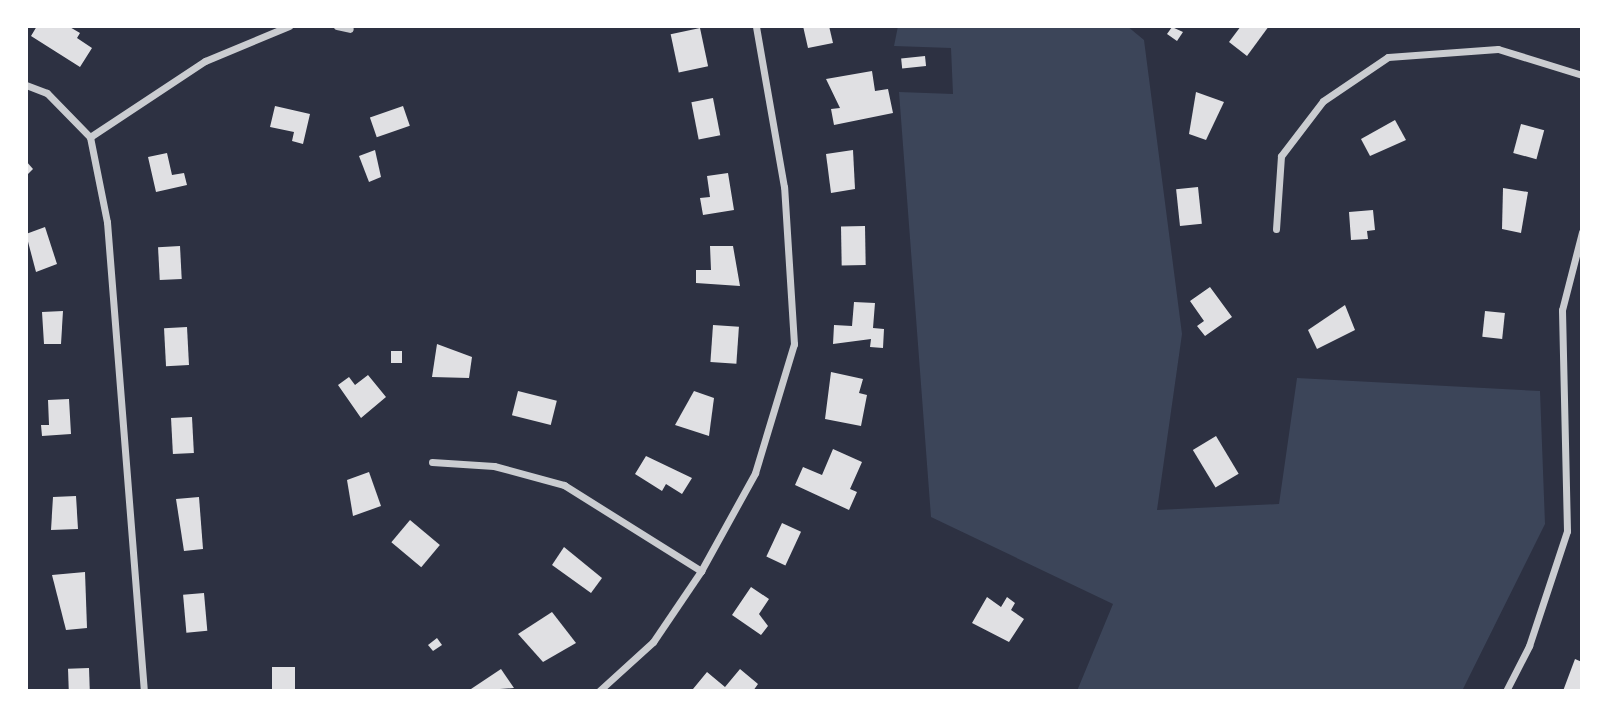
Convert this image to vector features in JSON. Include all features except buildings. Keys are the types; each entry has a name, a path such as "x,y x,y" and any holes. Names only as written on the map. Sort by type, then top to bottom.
{"street":[{"path":"90,137 205,61 289,26"},
{"path":"337,26 351,29"},
{"path":"599,691 653,642 701,571 755,473 794,344 784,187 756,26"},
{"path":"1276,229 1281,156 1322,101 1388,57 1498,49 1582,75"},
{"path":"26,85 47,93 90,137 107,222 144,691"},
{"path":"1506,691 1529,646 1567,531 1562,310 1582,232"},
{"path":"432,462 494,466 564,485 701,571"}],"shaded area":[{"path":"898,26 1127,26 1144,40 1182,334 1157,510 1279,504 1297,378 1540,391 1545,524 1462,691 1077,691 1113,604 931,517 899,92 953,94 951,48 894,46"}]}
